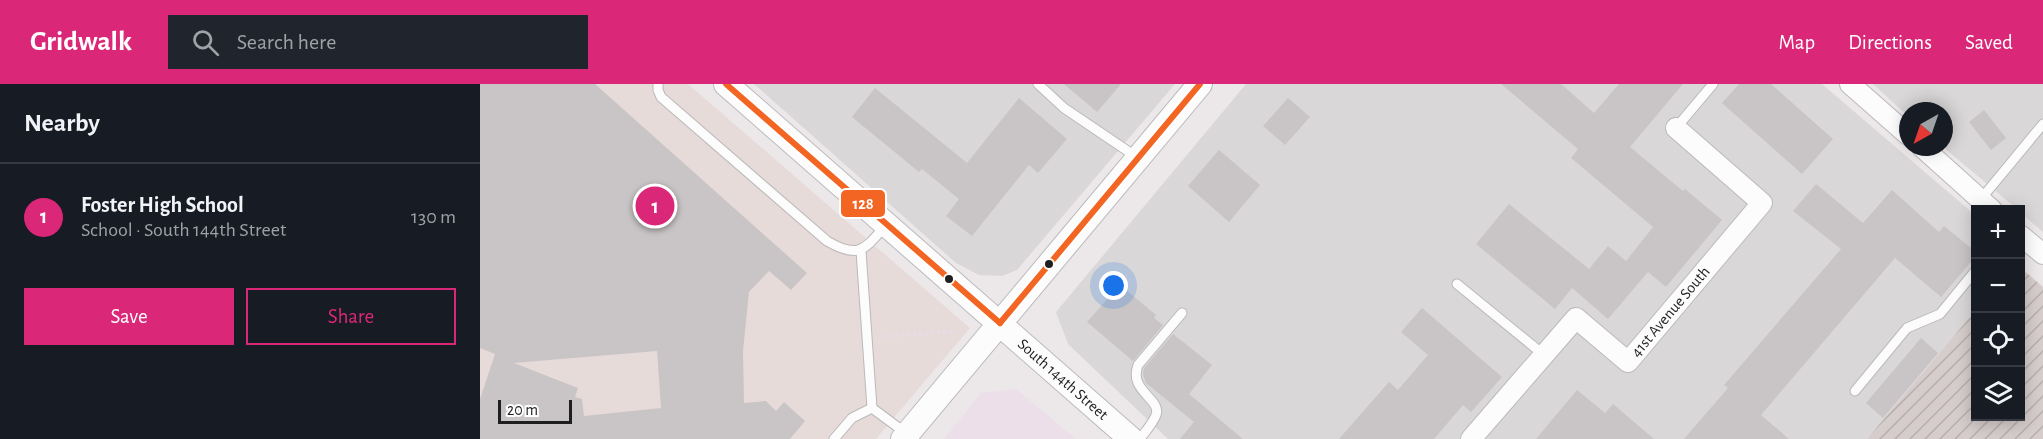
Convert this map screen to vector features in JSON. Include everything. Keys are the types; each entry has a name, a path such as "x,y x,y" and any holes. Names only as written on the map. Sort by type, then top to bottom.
{"street":[{"name":"South 144th Street","path":"726,84 1131,439"},
{"path":"905,437 1200,84"},
{"path":"1850,84 1899,127"},
{"name":"41st Avenue South","path":"1471,439 1576,318 1628,362 1762,202 1676,128"},
{"path":"1932,156 1987,205"},
{"path":"2025,239 2043,254"}],"lane":[{"path":"658,84 661,97 827,241 840,249 853,252 861,250 886,224"},
{"path":"1038,84 1064,108 1138,158"},
{"path":"1676,128 1713,84"},
{"path":"1987,205 2043,124"},
{"path":"861,250 872,408 905,437"},
{"path":"1856,392 1907,328 1940,314 1971,276"},
{"path":"1457,284 1544,355"},
{"path":"1140,439 1157,411 1155,405 1137,383 1135,373 1138,365 1182,314"},
{"path":"834,439 852,418 872,408"}],"path":[{"path":"867,337 955,331"}],"shaded area":[{"path":"480,84 688,84 970,328 876,439 480,439"},
{"path":"754,84 1175,84 1017,270 1002,276 979,275 956,263"},
{"path":"1246,84 1822,84 1899,150 1899,156 1906,156 1971,212 1971,316 1867,439 1168,439 1068,344 1056,312"},
{"path":"1873,84 2043,84 2043,232 2025,216 2025,205 2012,205 1953,155 1953,102 1899,102 1899,108"},
{"path":"2025,271 2043,287 2043,439 1867,439 1971,316 1971,421 2025,421"},
{"path":"1016,389 1076,439 944,439 981,393"}],"building":[{"path":"480,84 595,84 807,273 791,290 769,271 749,292 743,351 744,403 766,401 776,411 784,402 805,421 790,439 480,439 480,399 495,354 480,348","holes":["657,351 661,408 584,416 582,399 575,397 578,388 514,363"]},
{"path":"1064,84 1121,84 1097,112"},
{"path":"1501,84 1561,84 1594,113 1619,84 1683,84 1630,147 1722,220 1666,287 1648,272 1608,319 1572,288 1555,309 1476,244 1509,204 1589,269 1608,246 1626,261 1653,227 1571,158 1578,149"},
{"path":"1739,84 1771,84 1833,139 1802,174 1722,103"},
{"path":"875,88 967,163 1019,98 1067,139 1038,173 1029,165 972,236 946,216 959,199 922,169 919,172 852,117"},
{"path":"1288,98 1310,117 1285,145 1263,126"},
{"path":"1984,110 2006,138 1991,150 1969,122"},
{"path":"1219,150 1260,185 1229,222 1188,186"},
{"path":"1816,184 1863,223 1892,190 1939,232 1944,226 1971,248 1971,262 1941,297 1895,258 1761,415 1789,439 1684,439 1728,388 1724,385 1841,249 1793,211"},
{"path":"1120,285 1156,315 1154,318 1163,325 1133,361 1087,322"},
{"path":"1422,308 1502,377 1471,412 1463,405 1434,439 1339,439 1389,382 1398,390 1428,355 1401,332"},
{"path":"1173,334 1212,365 1189,394 1243,439 1180,439 1194,422 1146,383 1143,374 1144,368"},
{"path":"1921,338 1938,353 1883,418 1866,403"},
{"path":"1577,390 1605,413 1613,404 1654,439 1536,439"}],"transit line":[{"name":"128","path":"726,84 1000,323"},
{"name":"128","path":"1000,323 1200,84"}],"place":[{"name":"Foster High School","path":"655,206"}]}
